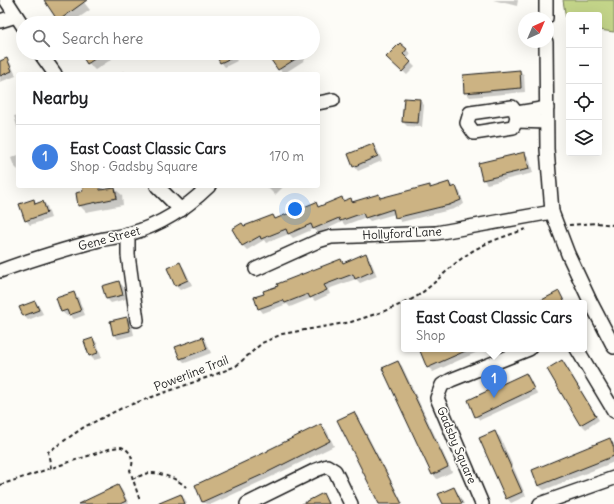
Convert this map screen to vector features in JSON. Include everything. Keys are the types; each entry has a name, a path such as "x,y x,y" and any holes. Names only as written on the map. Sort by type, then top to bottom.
{"street":[{"path":"6,0 17,16"},
{"path":"546,0 546,12"},
{"path":"0,21 16,21"},
{"path":"546,48 546,122 552,212 568,254 586,294 614,347"},
{"path":"45,60 54,72"},
{"path":"320,103 333,100"},
{"path":"546,122 517,117 547,108"},
{"path":"159,188 181,210"},
{"name":"Gene Street","path":"0,271 99,240 128,234 155,225 181,210 207,188"},
{"name":"Hollyford Lane","path":"256,269 318,241 331,237 436,233 552,212"},
{"path":"128,234 128,255 137,320"},
{"name":"Gadsby Square","path":"482,504 437,398 442,386 452,380 522,352"},
{"path":"579,352 614,411"},
{"path":"247,504 327,466 335,472 351,504"},
{"path":"540,504 614,478"}],"path":[{"path":"557,225 566,226 596,223 614,225"},
{"name":"Powerline Trail","path":"409,300 423,292 469,253 497,240 529,228"},
{"name":"Powerline Trail","path":"51,468 48,452 84,427 124,407 214,376 236,366 262,343 282,334 351,322 401,304"},
{"path":"0,485 112,448 121,447 127,450 132,456 133,463 130,470 140,501"},
{"path":"132,479 150,473 166,476 182,484 186,488"}],"green space":[{"path":"563,0 614,0 614,32 602,30 602,12 566,12 566,20"}],"building":[{"path":"44,0 87,0 65,16 55,16"},
{"path":"400,43 407,49 403,54 411,62 402,72 386,57"},
{"path":"7,58 12,71 0,76 0,61"},
{"path":"84,60 93,60 87,64"},
{"path":"218,60 227,60 220,63"},
{"path":"271,60 294,60 278,70"},
{"path":"520,70 521,88 464,93 463,75"},
{"path":"404,98 420,99 418,123 402,122"},
{"path":"373,144 378,156 353,167 348,154"},
{"path":"525,152 529,169 482,180 478,163"},
{"path":"449,182 451,188 456,186 461,200 449,205 395,218 393,209 365,218 363,213 340,221 339,218 313,229 311,224 288,234 286,229 261,239 260,236 242,246 232,229 242,223 244,226 273,215 275,219 316,202 318,207 342,197 343,201 351,198 352,202 379,194 380,198 430,185 430,188"},
{"path":"82,188 100,188 100,190 115,188 117,198 78,206 76,193 83,191"},
{"path":"34,199 35,204 43,201 47,213 25,221 19,204"},
{"path":"366,253 373,271 355,279 353,274 324,285 327,290 310,298 308,294 285,303 283,300 258,309 254,297 264,294 263,291 341,259 343,263"},
{"path":"180,262 188,280 175,286 167,268"},
{"path":"119,281 123,295 106,299 102,286"},
{"path":"559,291 564,300 542,300"},
{"path":"74,292 81,311 69,315 67,310 61,312 56,298"},
{"path":"35,301 39,310 23,316 19,307"},
{"path":"127,317 130,331 113,335 110,321"},
{"path":"203,337 207,349 180,359 175,347"},
{"path":"93,338 98,353 89,356 84,341"},
{"path":"420,352 463,352 427,368"},
{"path":"562,360 596,416 580,425 547,369"},
{"path":"398,361 448,467 432,475 382,368"},
{"path":"526,373 534,389 475,417 468,400"},
{"path":"354,412 402,504 379,504 337,420"},
{"path":"321,424 330,441 266,473 202,502 195,485 268,451"},
{"path":"495,431 522,492 506,499 479,438"},
{"path":"610,438 614,448 614,456 538,486 532,470"},
{"path":"118,485 126,501 120,504 78,504"},
{"path":"454,487 462,504 443,504 438,494"},
{"path":"323,493 328,504 302,504"},
{"path":"181,494 185,504 157,504"}],"place":[{"name":"East Coast Classic Cars","path":"494,398"}]}
